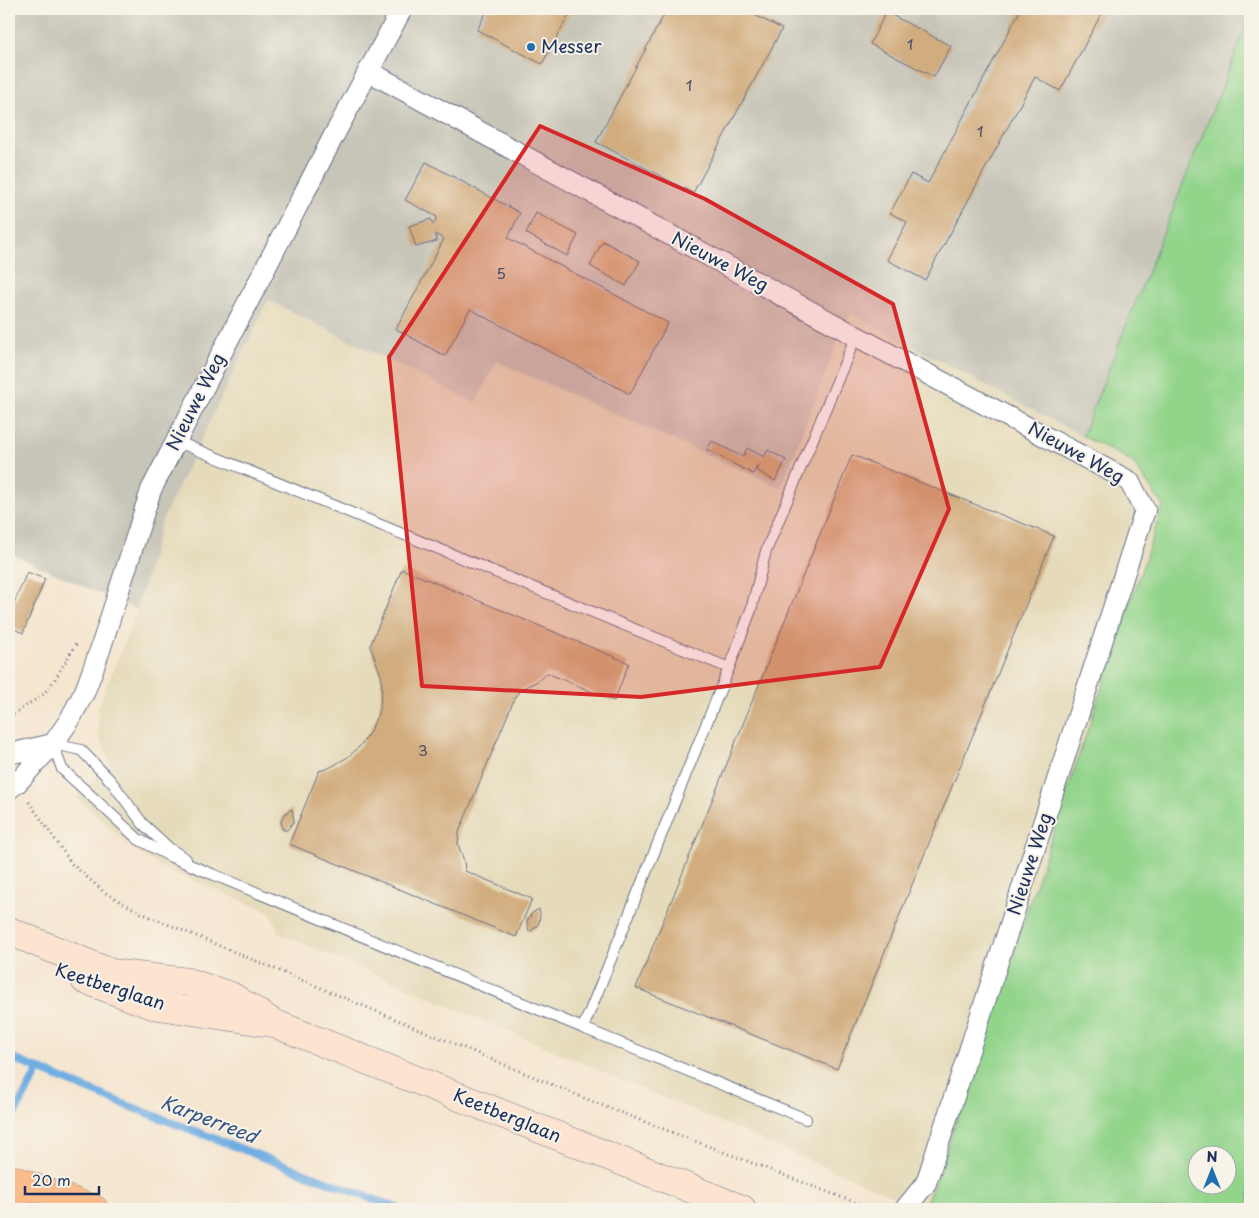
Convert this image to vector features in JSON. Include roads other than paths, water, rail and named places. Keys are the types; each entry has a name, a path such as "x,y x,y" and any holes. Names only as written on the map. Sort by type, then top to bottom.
{"highway":[{"path":"9,1178 94,1209"},
{"path":"9,1204 20,1209"}],"main road":[{"name":"Keetberglaan","path":"9,931 111,973 188,982 231,996 273,1023 742,1209"},
{"name":"Keetberglaan","path":"9,953 152,1005 273,1023"}],"street":[{"name":"Nieuwe Weg","path":"13,786 53,744 69,721 85,691 151,490 332,139 402,9"},
{"name":"Nieuwe Weg","path":"368,71 856,336 1129,480 1145,510 926,1183 905,1209"},
{"path":"9,754 53,744"}],"lane":[{"path":"583,1028 729,668 751,610 766,551 856,336"},
{"path":"176,441 729,668"},
{"path":"53,744 81,750 111,781 143,824 169,848 201,869"},
{"path":"53,744 62,769 138,840 171,857 806,1119"}],"waterway":[{"name":"Karperreed","path":"9,1057 121,1103 399,1209"},
{"path":"15,1113 39,1069"}],"place":[{"name":"Messer","path":"531,47"}]}
